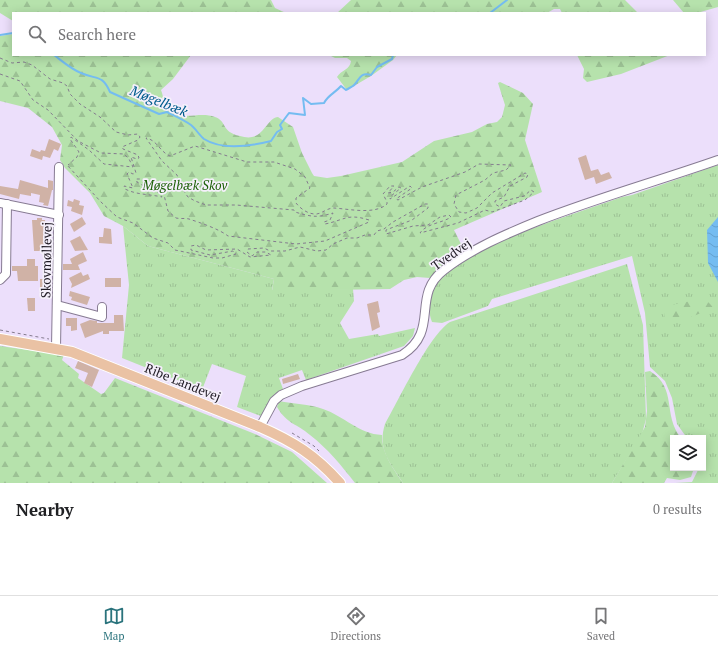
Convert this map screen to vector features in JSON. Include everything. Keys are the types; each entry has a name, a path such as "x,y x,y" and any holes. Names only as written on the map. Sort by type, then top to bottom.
{"main road":[{"name":"Ribe Landevej","path":"0,339 72,352 260,427 288,439 307,451 325,466 340,483"}],"street":[{"name":"Tvedvej","path":"260,427 274,401 281,395 302,386 402,355 410,350 422,334 426,295 430,284 444,270 475,251 522,228 587,202 666,179 718,160"},
{"name":"Skovmøllevej","path":"56,348 58,305 59,167"},
{"name":"Skovmøllevej","path":"0,280 6,274 4,204 59,215"},
{"name":"Skovmøllevej","path":"58,305 102,317 102,307"}],"path":[{"path":"0,58 12,63 24,62 32,65 50,79 63,83 80,104 100,117 116,132 128,135 138,134 140,137 138,140 122,147 123,149 138,155 137,159 131,156 136,173 134,174 130,172 126,174 133,188 126,185 124,186 125,189 143,196 154,194 162,197 159,192 154,192 137,182 136,179 141,179 147,184 151,184 163,191 168,211 176,218 188,219 206,227 219,230 228,236 296,244 325,241 369,222 369,220 357,216 349,216 325,224 324,222 330,220 333,213 326,216 313,217 295,212 294,210 236,205 206,205 188,198 181,187 177,175 162,161 146,138 152,140 163,152 170,156 195,146 247,162 274,162 294,168 304,177 310,188 296,198 296,202 300,209 313,214 318,214 328,208 373,210 386,204 387,202 383,194 390,186 394,186 388,193 394,192 399,187 402,188 391,196 390,199 410,186 412,188 396,199 398,200 422,187 465,172 479,164 512,165 506,170 493,172 485,180 456,194 454,204 460,212 466,212 477,208 492,194 525,174 528,174 510,186 504,197 496,201 495,204 500,207 504,201 524,196 531,190 534,193 525,200 492,212 485,210 458,223 431,231 420,233 423,229 438,221 450,219 451,217 449,215 440,217 426,226 413,226 386,234 384,232 396,225 412,220 428,208 428,204 425,204 393,222 384,229 377,231 374,235 347,238 333,244 326,250 317,251 300,247 284,251 270,251 264,248 248,249 247,252 252,256 257,252 269,252 271,256 254,258 237,250 206,250 196,245 191,246 191,250 210,255 233,251 236,254 222,258 187,251 182,252 175,250 168,242 151,237 133,223 117,217 101,202 68,165 77,157 79,152 71,142 71,137 89,150 104,164 131,168 132,164 126,155 114,152 101,153 80,142 48,110 33,100 20,81 0,74"}],"green space":[{"path":"0,0 271,0 275,8 284,12 12,12 12,20 0,13"},
{"path":"351,0 625,0 637,12 562,12 560,9 554,9 549,12 338,12"},
{"path":"673,0 718,0 718,7 700,12 683,12"},
{"name":"Møgelbæk Skov","path":"12,34 12,56 190,56 173,79 161,90 165,104 170,111 175,114 186,116 209,115 215,117 221,121 230,132 248,137 256,136 272,120 278,117 293,127 302,153 314,176 327,178 402,162 434,141 472,132 487,124 497,122 502,117 505,105 498,83 500,82 523,93 533,104 525,140 542,192 454,230 465,252 430,278 417,277 404,280 390,289 272,291 274,279 148,246 123,226 104,216 90,193 65,168 60,160 62,145 52,127 28,108 0,101 0,36"},
{"path":"331,56 396,56 371,76 347,90 337,77 349,66 351,61 347,58 335,58"},
{"path":"578,56 667,56 621,74 587,82 583,78 584,69"},
{"path":"718,165 718,483 675,483 692,482 698,471 706,471 706,435 685,435 677,424 672,398 665,381 650,367 645,313 632,256 492,299 488,306 442,323 432,322 430,316 430,299 437,282 445,274 476,254 538,226 622,197 632,195"},
{"path":"123,226 148,246 274,279 272,290 353,289 354,301 340,323 349,339 378,334 379,336 415,328 413,336 404,346 306,380 302,370 279,378 283,389 274,395 261,416 237,407 246,376 212,364 202,390 122,358 129,285"},
{"path":"627,264 643,325 646,419 642,434 612,483 403,483 386,455 383,441 385,424 424,354 442,329 450,322"},
{"path":"695,300 707,301 714,308 683,320 665,318 664,312 672,305"},
{"path":"0,346 64,355 62,360 79,374 78,378 101,394 104,393 115,378 255,434 292,452 327,483 0,483"},
{"path":"650,371 659,378 664,386 672,420 679,435 670,435 670,471 693,471 691,477 680,480 667,478 664,483 612,483 645,427 647,411 645,372"},
{"path":"279,401 323,409 366,432 382,435 382,442 386,455 403,483 355,483 317,440 292,423 281,413 277,407"}],"water":[{"path":"718,217 718,282 708,263 707,230"}],"building":[{"path":"49,139 61,144 58,151 54,149 50,158 43,156 42,160 30,156 32,149 40,152 41,150 45,151"},
{"path":"586,155 591,171 598,169 601,175 609,172 612,178 596,184 594,177 585,180 578,158"},
{"path":"20,180 48,188 48,180 53,181 53,190 48,206 39,202 40,195 31,193 31,196 20,194 19,199 0,194 0,186 18,189"},
{"path":"74,199 80,201 79,205 84,206 82,215 71,211 72,207 67,206 68,200 73,202"},
{"path":"82,217 86,224 74,232 70,224"},
{"path":"37,218 42,218 42,220 45,220 47,251 34,251 32,220 37,220"},
{"path":"104,228 111,229 112,244 99,243 99,237 103,237"},
{"path":"80,236 88,250 75,251 70,241"},
{"path":"83,252 87,261 78,265 80,270 63,270 63,264 72,264 70,259"},
{"path":"27,259 35,259 35,266 38,266 38,281 18,281 17,271 12,271 12,266 27,266"},
{"path":"81,272 83,276 88,274 90,279 71,288 72,284 69,278"},
{"path":"105,278 121,278 121,287 105,287"},
{"path":"40,279 48,279 48,294 40,294"},
{"path":"70,291 90,297 87,305 71,300 72,297 69,296"},
{"path":"27,298 35,298 35,311 28,311"},
{"path":"378,301 380,312 377,313 380,327 372,331 367,304"},
{"path":"114,315 123,315 124,331 109,331 109,334 103,334 103,331 85,338 80,324 90,320 97,321 97,323 114,323"},
{"path":"66,318 77,318 77,330 71,331 71,326 66,326"},
{"path":"78,361 99,370 92,387 84,383 88,373 75,368"},
{"path":"298,374 300,379 283,384 282,379"}],"waterway":[{"name":"Møgelbæk","path":"491,12 507,0"},
{"name":"Møgelbæk","path":"0,35 12,33"},
{"name":"Møgelbæk","path":"55,56 77,71 102,80 110,92 159,114 167,112 188,123 204,139 212,143 228,146 246,146 271,141 277,132 282,129 280,125 289,113 305,115 303,98 311,104 324,103 341,86 346,90 354,85 361,76 365,74 371,75 377,67 392,59 393,56"}]}
